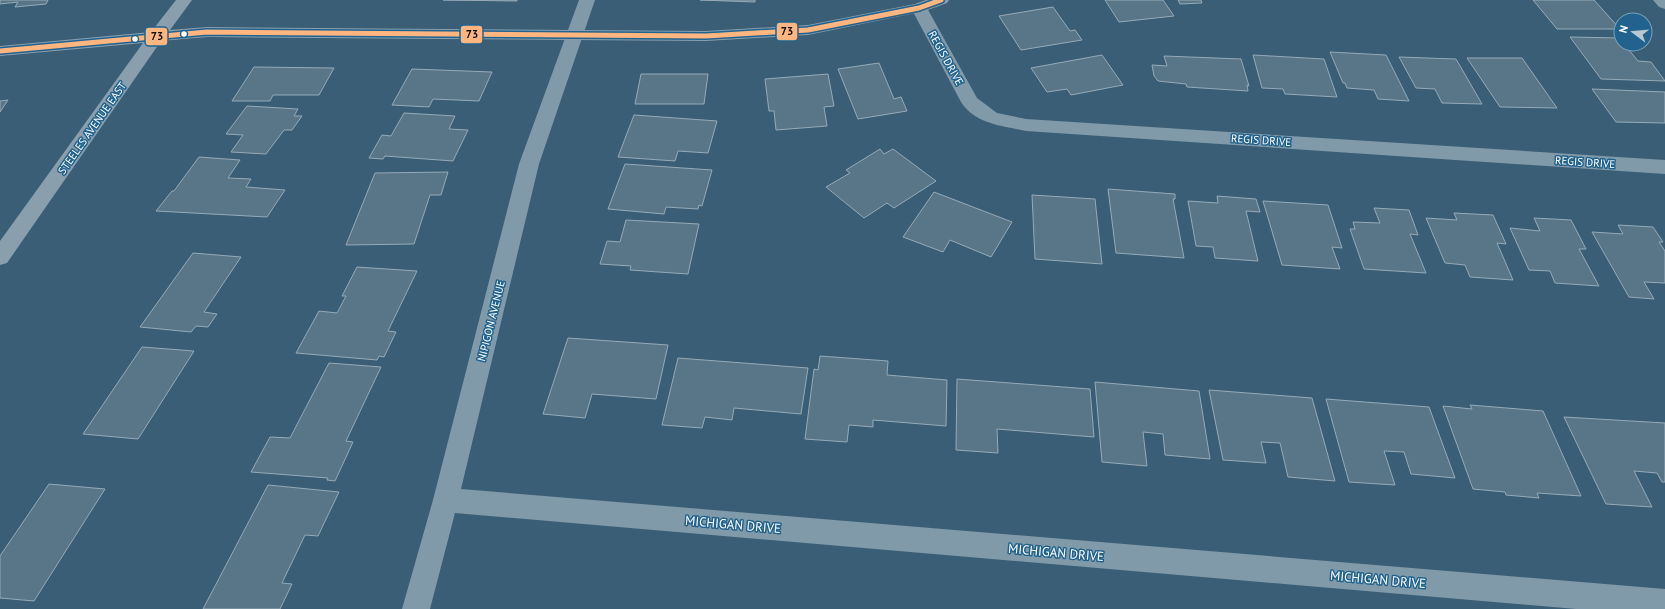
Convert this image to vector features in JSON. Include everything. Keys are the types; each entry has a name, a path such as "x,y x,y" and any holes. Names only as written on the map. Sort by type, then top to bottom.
{"street":[{"name":"STEELES AVENUE EAST","path":"0,257 155,38 184,0"},
{"name":"NIPIGON AVENUE","path":"416,609 446,500 529,164 587,0"},
{"path":"0,51 155,38 207,32 706,36 808,30 919,8 941,0"},
{"path":"1661,0 1665,4"},
{"name":"REGIS DRIVE","path":"919,8 970,102 992,118 1026,125 1665,167"},
{"name":"MICHIGAN DRIVE","path":"446,500 1665,603"}],"building":[{"path":"0,0 48,0 46,4 15,7 18,2 0,4"},
{"path":"443,0 517,0 517,1"},
{"path":"700,0 755,0 755,2"},
{"path":"1105,0 1163,0 1174,16 1119,22"},
{"path":"1178,0 1201,0 1202,3 1180,4"},
{"path":"1533,0 1594,0 1613,21 1613,29 1557,29"},
{"path":"1053,7 1070,31 1075,30 1082,40 1021,50 999,16"},
{"path":"1570,37 1613,38 1613,52 1631,52 1638,61 1651,62 1665,81 1601,79"},
{"path":"1330,52 1386,55 1409,101 1378,99 1374,90 1347,88 1345,83 1343,83"},
{"path":"1102,55 1123,85 1071,95 1067,89 1047,92 1031,68"},
{"path":"1253,55 1324,59 1337,97 1285,94 1283,89 1262,88"},
{"path":"1164,56 1241,59 1249,86 1247,85 1248,91 1187,87 1186,84 1158,81 1154,76 1152,65 1167,66"},
{"path":"1399,57 1456,59 1482,104 1442,103 1435,89 1416,88"},
{"path":"1467,58 1522,58 1557,108 1500,107"},
{"path":"879,63 894,99 901,97 907,111 858,119 838,69"},
{"path":"254,67 334,68 319,95 273,95 270,101 232,101"},
{"path":"412,69 492,72 479,101 433,99 429,107 392,105"},
{"path":"641,74 708,74 704,104 635,104"},
{"path":"828,74 834,106 824,107 827,126 776,130 774,111 769,111 765,79"},
{"path":"1592,89 1665,92 1665,123 1616,122"},
{"path":"8,100 0,112 0,101"},
{"path":"247,106 298,109 294,116 302,116 292,130 284,130 266,154 231,152 243,135 226,134"},
{"path":"404,113 455,116 449,129 468,130 453,161 385,156 383,159 369,158 382,135 391,136"},
{"path":"634,115 717,121 708,153 678,151 675,161 618,157"},
{"path":"880,149 884,154 893,149 936,181 894,208 887,203 864,218 826,187 850,173 846,170"},
{"path":"199,157 240,160 228,178 251,179 246,187 285,190 267,217 156,211 172,191 174,191"},
{"path":"625,164 712,170 702,206 699,205 698,209 666,207 664,214 608,209"},
{"path":"448,172 441,195 430,195 414,244 346,245 375,173"},
{"path":"1108,189 1175,194 1175,199 1173,199 1184,258 1116,253"},
{"path":"934,192 1012,222 991,257 950,240 943,252 903,237"},
{"path":"1032,195 1095,199 1102,264 1035,259"},
{"path":"1217,196 1256,199 1260,212 1246,211 1258,261 1215,258 1213,247 1196,246 1188,201 1218,203"},
{"path":"1263,201 1328,205 1342,248 1332,247 1340,269 1282,265"},
{"path":"1374,208 1409,210 1418,235 1410,234 1426,273 1364,269 1350,229 1355,229 1353,222 1380,223"},
{"path":"1454,213 1493,215 1506,244 1497,243 1513,280 1470,277 1465,265 1445,263 1426,218 1457,220"},
{"path":"1534,218 1571,220 1586,249 1579,249 1599,286 1555,283 1550,271 1529,270 1510,228 1540,231"},
{"path":"626,220 699,224 688,274 630,270 631,266 600,264 607,241 620,242"},
{"path":"1618,225 1653,227 1663,242 1659,242 1665,251 1665,283 1644,282 1654,299 1629,297 1592,232 1623,234"},
{"path":"193,253 241,257 204,312 217,314 208,327 196,326 191,332 140,327"},
{"path":"357,267 417,271 388,331 396,332 384,357 379,356 377,360 296,353 319,311 337,313 346,296 342,296"},
{"path":"568,338 668,345 656,399 592,394 585,418 543,414"},
{"path":"142,347 194,351 138,439 83,434"},
{"path":"820,356 888,361 887,375 947,380 946,426 873,420 873,427 849,425 847,442 805,439 814,369 818,370"},
{"path":"678,358 808,368 801,414 734,408 732,420 705,417 702,428 662,425"},
{"path":"329,363 381,367 346,441 353,442 335,481 327,480 328,478 251,472 270,437 290,438"},
{"path":"957,379 1090,389 1094,437 997,429 998,453 956,450"},
{"path":"1095,382 1199,391 1210,459 1165,455 1163,434 1143,432 1147,466 1102,462"},
{"path":"1209,390 1312,398 1335,481 1288,477 1280,443 1261,442 1266,463 1223,460"},
{"path":"1326,399 1429,407 1455,478 1411,474 1404,452 1384,451 1395,485 1349,482"},
{"path":"1470,405 1543,411 1581,496 1537,493 1539,498 1506,495 1505,492 1473,489 1443,406 1472,409"},
{"path":"1564,417 1665,423 1665,482 1662,482 1657,473 1634,471 1652,507 1606,504"},
{"path":"49,484 105,489 34,601 0,598 0,556"},
{"path":"268,485 339,492 318,536 305,535 282,583 292,584 280,609 203,609"}],"transit line":[{"name":"73","path":"0,51 207,32 706,36 808,30 919,8 941,0"}]}
